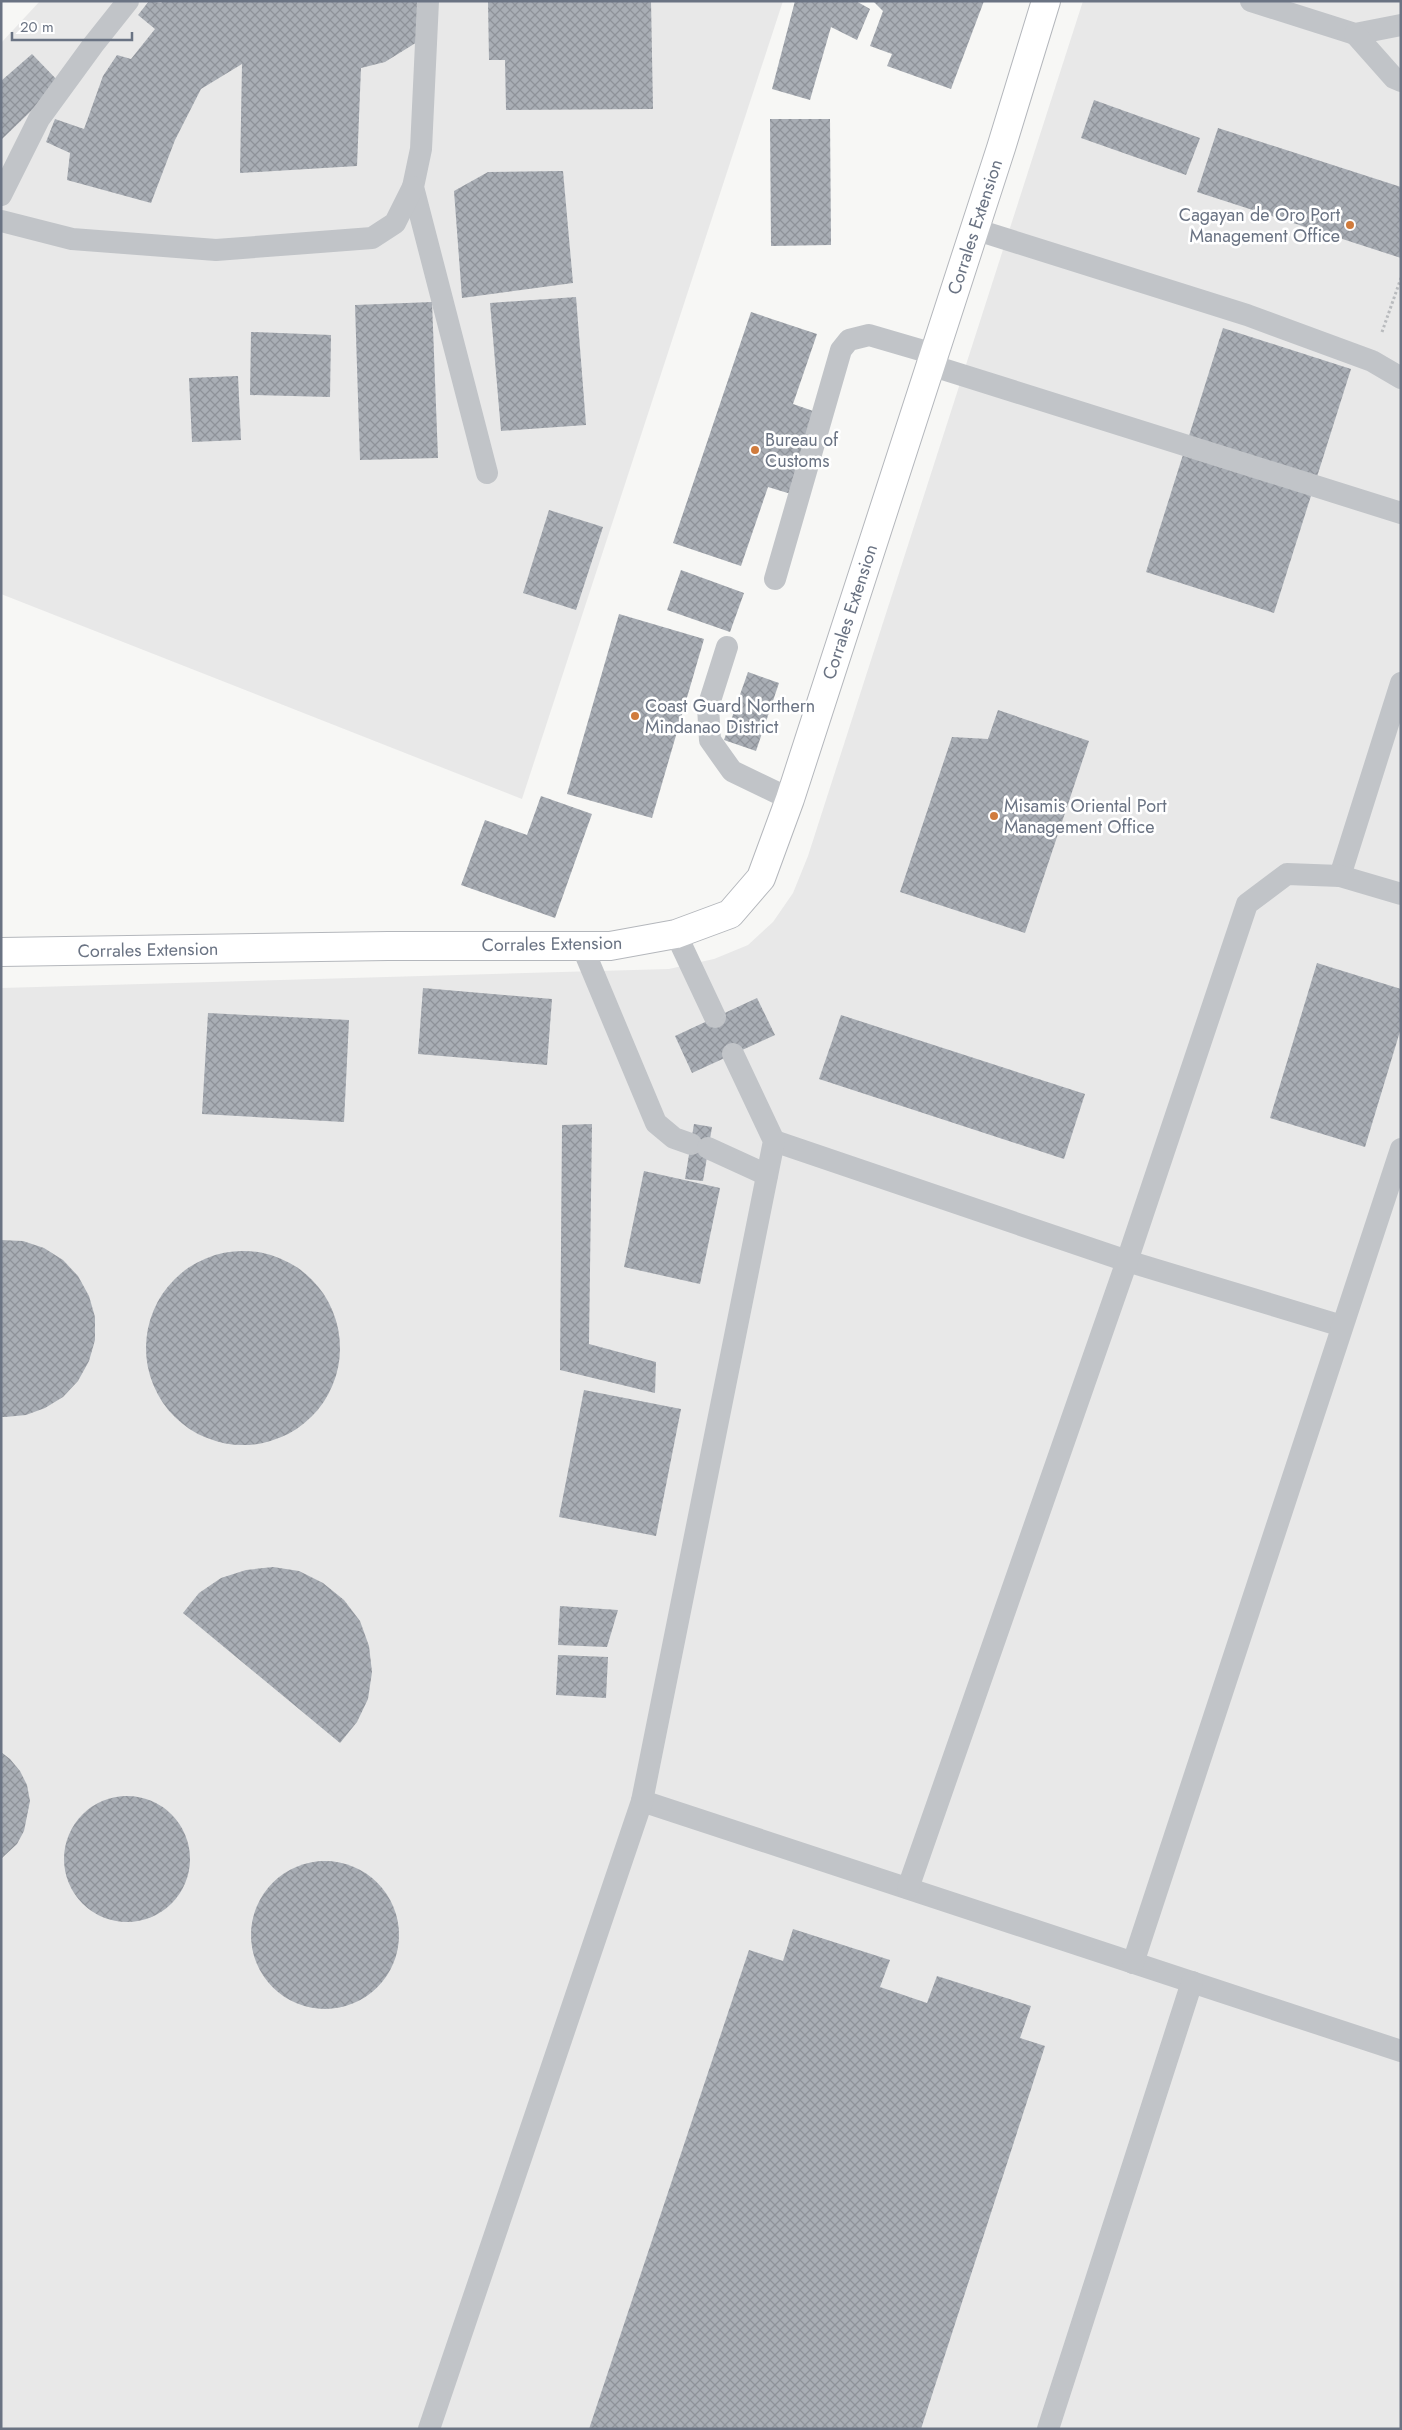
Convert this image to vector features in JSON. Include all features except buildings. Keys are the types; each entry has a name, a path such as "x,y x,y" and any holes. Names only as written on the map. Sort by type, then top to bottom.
{"main road":[{"name":"Corrales Extension","path":"1,952 388,946 610,946 676,934 730,914 761,878 790,799 1046,1"}],"lane":[{"path":"1,195 39,119 92,45 128,1"},
{"path":"1,222 72,239 216,250 372,238 395,223 413,187 421,149 428,1"},
{"path":"1251,1 1355,34 1401,25"},
{"path":"1355,34 1394,78 1401,80"},
{"path":"413,187 487,473"},
{"path":"974,229 1247,315 1372,361 1401,378"},
{"path":"775,579 841,350 849,340 869,335 932,359 1401,513"},
{"path":"727,647 708,707 710,740 732,771 790,799"},
{"path":"1340,876 1401,683"},
{"path":"908,1888 1127,1261 1247,904 1287,874 1340,876 1401,894"},
{"path":"676,934 715,1017"},
{"path":"582,946 656,1123 674,1138 700,1146 768,1175"},
{"path":"429,2429 642,1801 774,1141 733,1054"},
{"path":"774,1141 1127,1261 1342,1326"},
{"path":"1133,1963 1401,1149"},
{"path":"642,1801 1401,2051"},
{"path":"1048,2429 1192,1982"}],"path":[{"path":"1372,361 1401,278"}],"shaded area":[{"path":"40,1 783,1 522,799 1,594 1,43"},
{"path":"1083,1 1401,1 1401,2429 1,2429 1,988 669,969 714,959 748,945 773,922 793,893 808,856"}],"place":[{"name":"Cagayan de Oro Port Management Office","path":"1350,225"},
{"name":"Bureau of Customs","path":"755,450"},
{"name":"Coast Guard Northern Mindanao District","path":"635,716"},
{"name":"Misamis Oriental Port Management Office","path":"994,816"}]}
